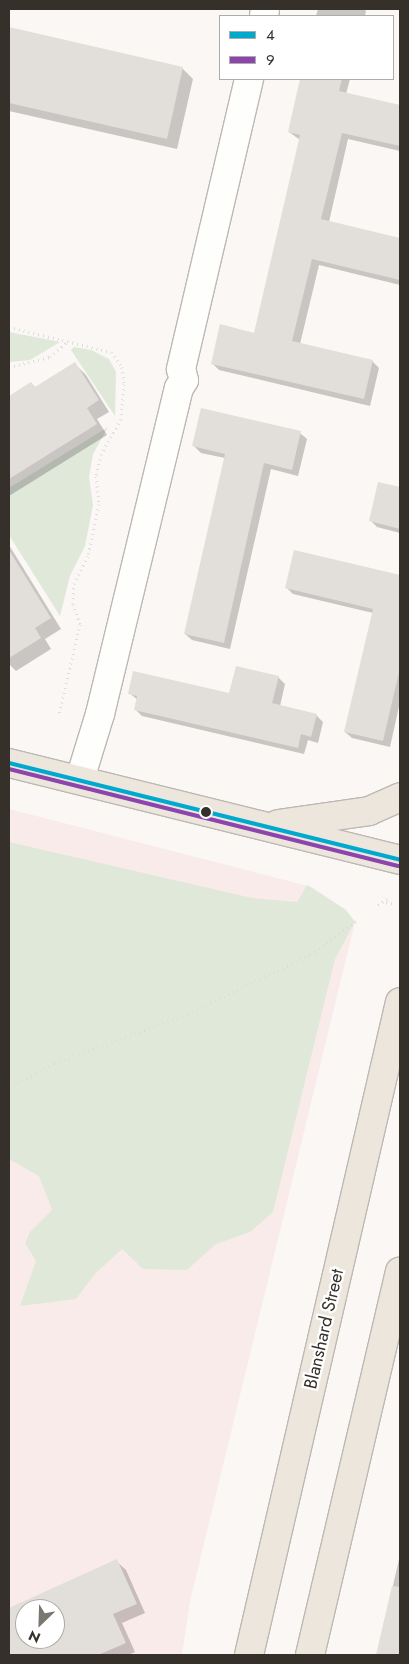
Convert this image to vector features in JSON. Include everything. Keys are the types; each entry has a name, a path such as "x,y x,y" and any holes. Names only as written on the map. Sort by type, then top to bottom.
{"main road":[{"path":"9,763 80,779 263,827 400,860"},
{"path":"263,827 368,811 400,797"},
{"name":"Blanshard Street","path":"248,1655 400,1002"},
{"path":"310,1655 400,1271"}],"lane":[{"path":"80,779 100,714 179,388 184,380 180,369 249,80"}],"path":[{"path":"9,327 69,340 110,352 122,367 124,384 121,420 101,454 96,476 99,504 88,556 74,583 73,604 80,624 59,714"},
{"path":"9,367 26,366 50,357 69,340"},
{"path":"378,905 386,902 389,898"},
{"path":"386,902 394,904"},
{"path":"9,1088 55,1064 188,1014 315,952 358,920"}],"shaded area":[{"path":"9,332 60,342 30,360 9,362"},
{"path":"74,347 91,350 109,359 116,372 115,416 71,350"},
{"path":"108,427 93,454 89,477 93,505 85,546 70,576 60,616 9,535 9,488"},
{"path":"9,809 312,887 346,910 355,922 190,1601 182,1655 9,1655"},
{"path":"9,842 252,898 297,902 307,885 346,910 355,922 335,959 273,1212 250,1232 216,1244 187,1270 143,1269 122,1249 94,1275 76,1299 20,1306 36,1261 25,1243 30,1232 52,1210 39,1176 9,1159"}],"building":[{"path":"9,27 183,67 167,139 9,103"},
{"path":"300,80 342,80 339,91 400,105 400,146 342,133 321,219 400,238 400,280 312,259 292,341 373,360 364,399 211,364 220,324 254,333 300,135 288,132"},
{"path":"75,362 99,400 87,408 97,424 9,479 9,396 31,382 35,387"},
{"path":"201,408 301,431 292,470 264,463 224,643 184,634 225,454 192,446"},
{"path":"378,482 400,487 400,529 369,521"},
{"path":"9,550 51,618 35,628 41,638 9,658"},
{"path":"294,550 400,575 400,668 383,741 344,732 373,609 285,588"},
{"path":"236,666 279,676 272,703 317,714 311,737 301,734 298,748 134,710 137,696 128,694 133,671 229,693"},
{"path":"117,1559 137,1604 113,1614 126,1643 98,1655 9,1655 9,1608 15,1605 15,1649 65,1649 65,1599 29,1599"},
{"path":"392,1586 400,1587 400,1655 376,1655"}],"transit line":[{"name":"4","path":"9,763 400,860"},
{"name":"9","path":"9,769 398,866"}]}
